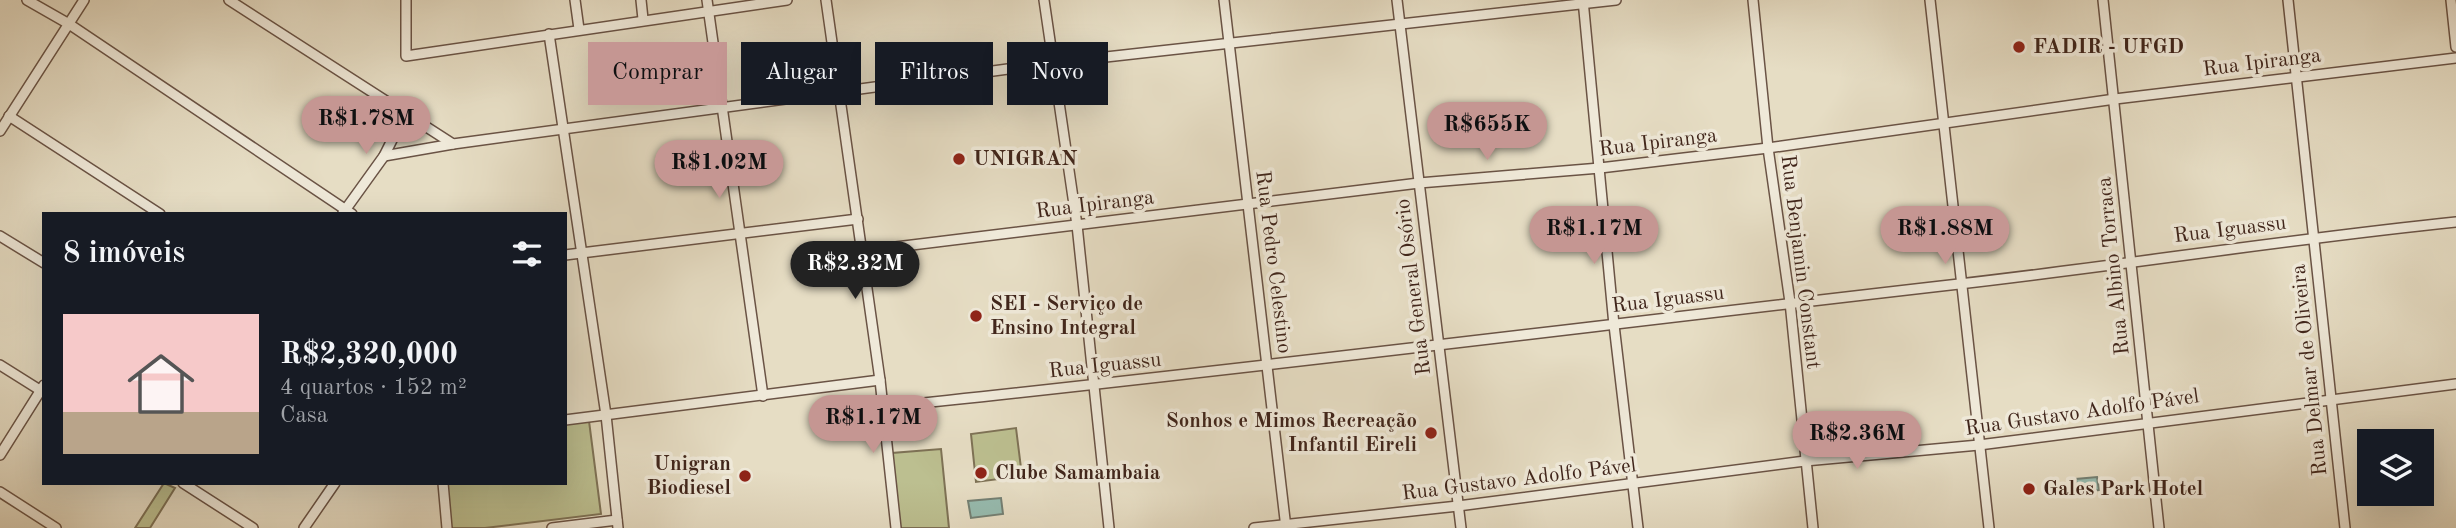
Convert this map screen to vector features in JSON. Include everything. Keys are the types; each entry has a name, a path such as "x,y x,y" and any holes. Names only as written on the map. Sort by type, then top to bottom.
{"street":[{"path":"27,0 69,24 347,212 384,156 405,114"},
{"path":"0,131 84,0"},
{"path":"229,0 453,144"},
{"path":"406,0 406,56 643,19 787,0"},
{"path":"575,0 579,29"},
{"path":"641,0 643,19"},
{"path":"707,0 763,396"},
{"path":"826,0 833,42"},
{"path":"1044,0 1049,42"},
{"name":"Rua Pedro Celestino","path":"1224,0 1286,526"},
{"name":"Rua General Osório","path":"1397,0 1461,528"},
{"path":"1108,58 1616,0"},
{"name":"Rua Benjamin Constant","path":"1753,0 1768,148 1790,302 1813,528"},
{"path":"1930,0 1989,528"},
{"name":"Rua Albino Torraca","path":"2103,0 2159,528"},
{"name":"Rua Delmar de Oliveira","path":"2288,0 2345,528"},
{"path":"2451,0 2456,47"},
{"path":"1583,2 1614,325 1638,528"},
{"path":"549,34 606,415 617,524 552,528"},
{"name":"Rua Ipiranga","path":"863,251 1419,183 1600,168 1768,148 2115,99 2456,58"},
{"path":"861,91 1007,70"},
{"path":"384,156 453,144 754,105"},
{"path":"842,105 884,407 896,528"},
{"path":"1058,105 1097,385 1109,528"},
{"path":"9,116 157,212"},
{"path":"567,255 858,219"},
{"name":"Rua Iguassu","path":"884,407 1439,346 1790,302 1962,284 2313,236 2456,222"},
{"path":"0,236 42,262"},
{"path":"0,365 42,388"},
{"path":"567,420 880,380"},
{"name":"Rua Gustavo Adolfo Pável","path":"1254,528 1458,506 1805,461 1979,445 2148,421 2456,384"},
{"path":"0,454 42,391"},
{"path":"186,485 253,528"},
{"path":"304,528 334,485"},
{"path":"443,485 447,528"},
{"path":"0,492 56,528"}],"green space":[{"path":"589,421 601,514 485,528 449,528 443,485 567,485 567,424"},
{"path":"1016,428 1022,476 976,482 971,434"},
{"path":"941,449 949,528 900,528 892,453"},
{"path":"163,485 175,488 150,528 135,528"}],"water":[{"path":"2097,477 2099,490 2077,492 2076,479"},
{"path":"1001,498 1003,514 971,518 968,501"}],"place":[{"name":"FADIR - UFGD","path":"2019,47"},
{"name":"UNIGRAN","path":"959,159"},
{"name":"SEI - Serviço de Ensino Integral","path":"976,316"},
{"name":"Sonhos e Mimos Recreação Infantil Eireli","path":"1431,433"},
{"name":"Clube Samambaia","path":"981,473"},
{"name":"Unigran Biodiesel","path":"745,476"},
{"name":"Gales Park Hotel","path":"2029,489"}]}
